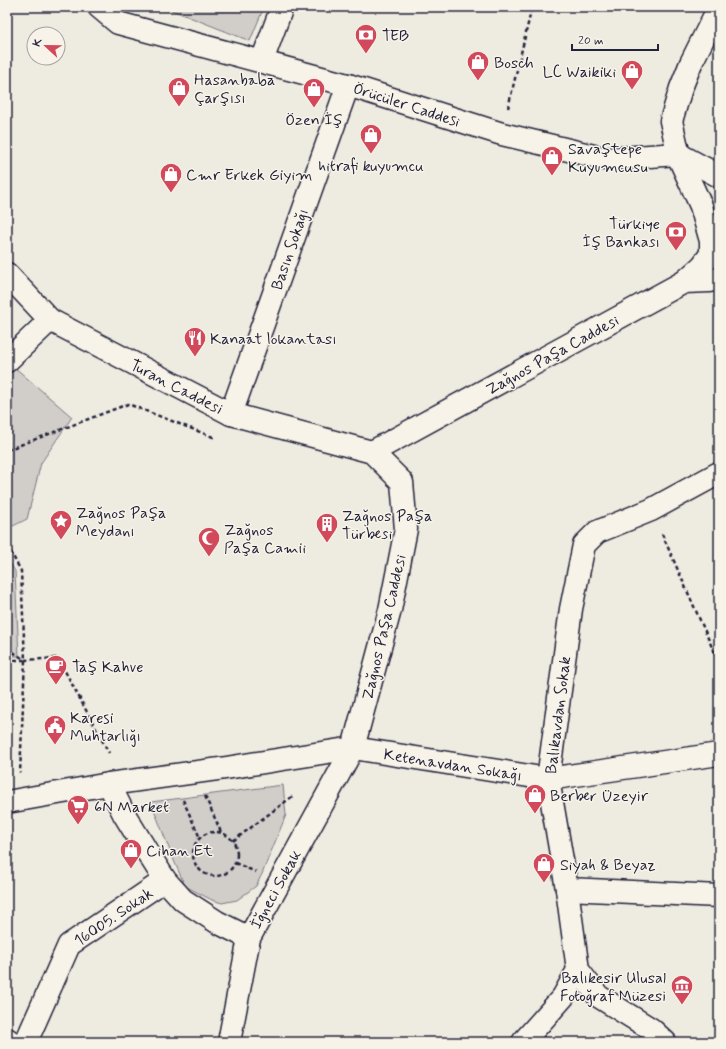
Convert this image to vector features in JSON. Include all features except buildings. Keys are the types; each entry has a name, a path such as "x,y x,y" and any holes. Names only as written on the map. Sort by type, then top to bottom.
{"street":[{"name":"Örücüler Caddesi","path":"99,7 118,23 348,85 502,134 606,159 678,154"},
{"path":"262,61 282,7"},
{"path":"684,282 702,266 711,254 711,241 701,206 678,154 671,121 680,88 719,7"},
{"name":"Basın Sokağı","path":"225,411 348,85"},
{"path":"678,154 719,176"},
{"name":"Turan Caddesi","path":"7,274 50,320 225,411 372,452"},
{"path":"684,282 719,279"},
{"name":"Zağnos Paşa Caddesi","path":"353,748 390,610 406,529 402,482 372,452 684,282"},
{"path":"7,361 50,320"},
{"name":"Balıkavdan Sokak","path":"578,970 567,889 548,779 571,609 584,545 597,532 651,510 719,473"},
{"path":"7,802 109,784 226,768 353,748"},
{"name":"Ketenavdan Sokağı","path":"353,748 548,779 719,754"},
{"name":"İğneci Sokak","path":"229,1042 249,938 353,748"},
{"path":"109,784 124,814 166,880 183,900 217,922 249,938"},
{"name":"16005. Sokak","path":"26,1042 69,945 166,880"},
{"path":"567,889 719,896"},
{"path":"523,1042 563,997 578,970 598,996 650,1029 664,1042"},
{"path":"7,1039 11,1042"}],"path":[{"path":"502,134 532,7"},
{"path":"7,450 128,404 213,437 225,411"},
{"path":"651,510 719,663"},
{"path":"7,545 21,571 25,660 20,774"},
{"path":"7,648 25,660"},
{"path":"7,660 58,658 110,753"},
{"path":"203,791 221,832"},
{"path":"233,841 294,796"},
{"path":"182,798 200,838"},
{"path":"221,832 233,841 237,856 235,863 225,873 218,876 211,876 199,870 195,864 193,850 195,844 206,833 221,832"},
{"path":"235,863 262,874"}],"shaded area":[{"path":"164,7 264,7 250,41"},
{"path":"13,366 72,417 41,463 27,519 11,527 7,521 7,372"},
{"path":"7,559 15,571 19,656 7,656"},
{"path":"283,785 286,815 256,886 237,900 222,903 212,900 185,886 151,802"}],"place":[{"name":"TEB","path":"366,54"},
{"name":"Bosch","path":"478,82"},
{"name":"LC Waikiki","path":"632,90"},
{"name":"Hasanbaba Çarşısı","path":"179,108"},
{"name":"Özen İş","path":"314,108"},
{"name":"hitrafi kuyumcu","path":"371,154"},
{"name":"Savaştepe Kuyumcusu","path":"552,176"},
{"name":"Cmr Erkek Giyim","path":"171,194"},
{"name":"Türkiye İş Bankası","path":"676,252"},
{"name":"Kanaat lokantası","path":"195,358"},
{"name":"Zağnos Paşa Meydanı","path":"61,540"},
{"name":"Zağnos Paşa Türbesi","path":"327,544"},
{"name":"Zağnos Paşa Camii","path":"209,558"},
{"name":"Taş Kahve","path":"56,686"},
{"name":"Karesi Muhtarlığı","path":"55,746"},
{"name":"Berber Üzeyir","path":"535,814"},
{"name":"6N Market","path":"78,826"},
{"name":"Cihan Et","path":"131,870"},
{"name":"Siyah & Beyaz","path":"544,884"},
{"name":"Balıkesir Ulusal Fotoğraf Müzesi","path":"682,1006"}]}
